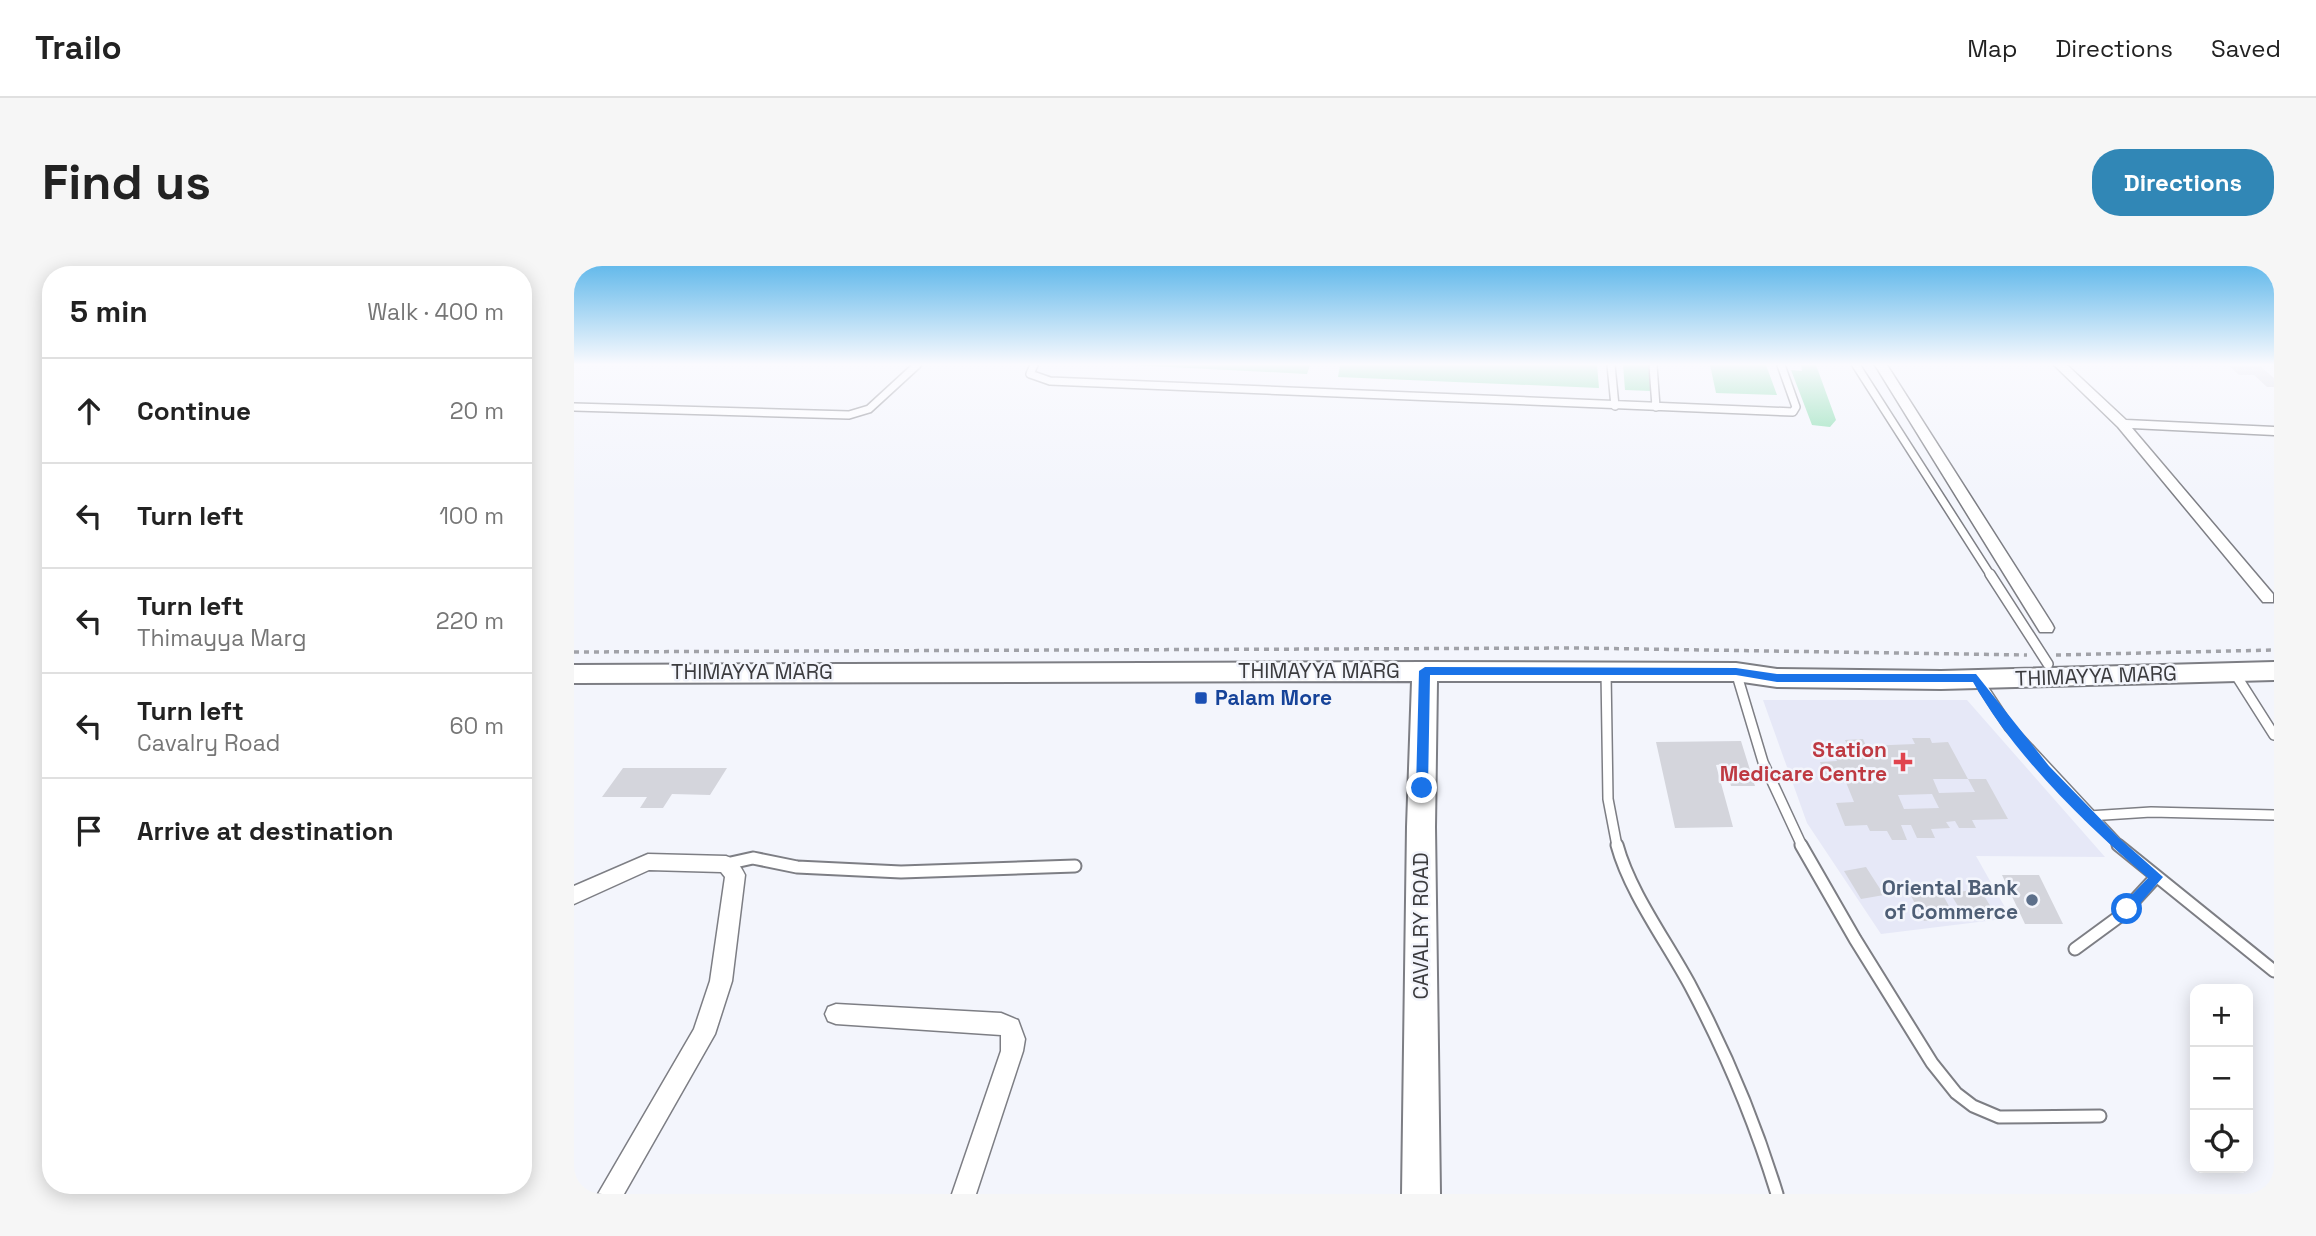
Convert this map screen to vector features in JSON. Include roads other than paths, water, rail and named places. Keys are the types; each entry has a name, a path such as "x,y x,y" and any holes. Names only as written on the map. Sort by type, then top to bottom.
{"street":[{"path":"1908,408 2046,628"},
{"path":"2107,408 2268,598"},
{"path":"2122,424 2274,431"},
{"name":"THIMAYYA MARG","path":"574,659 1530,665 2274,657"},
{"name":"THIMAYYA MARG","path":"574,674 1425,665"},
{"name":"CAVALRY ROAD","path":"1421,1194 1421,827 1425,665"},
{"name":"THIMAYYA MARG","path":"1530,665 1606,672 1736,672 1777,678 1976,678 2274,671"},
{"path":"574,895 648,862 726,864 735,875 721,981 715,1006 688,1064 610,1194"},
{"path":"836,1014 909,1016 1001,1024 1010,1028 1014,1039 1012,1051 964,1194"}],"lane":[{"path":"619,408 849,415 870,408"},
{"path":"1693,408 1793,412 1795,408"},
{"path":"1884,408 2045,660"},
{"path":"1606,672 1609,805 1617,849 1737,1082 1758,1129 1777,1194"},
{"path":"1736,672 1763,761 1798,836 1891,996 1957,1093 1983,1112 1999,1117 2100,1116"},
{"path":"2233,672 2274,735"},
{"path":"1976,678 2009,727 2089,817 2156,877 2274,971"},
{"path":"2089,817 2151,812 2274,815"},
{"path":"726,864 752,855 782,866 861,872 1074,866"},
{"path":"2075,949 2120,916 2156,877"}],"place":[{"name":"Palam More","path":"1201,698"},
{"name":"Station Medicare Centre","path":"1903,762"},
{"name":"Oriental Bank of Commerce","path":"2032,900"}]}
